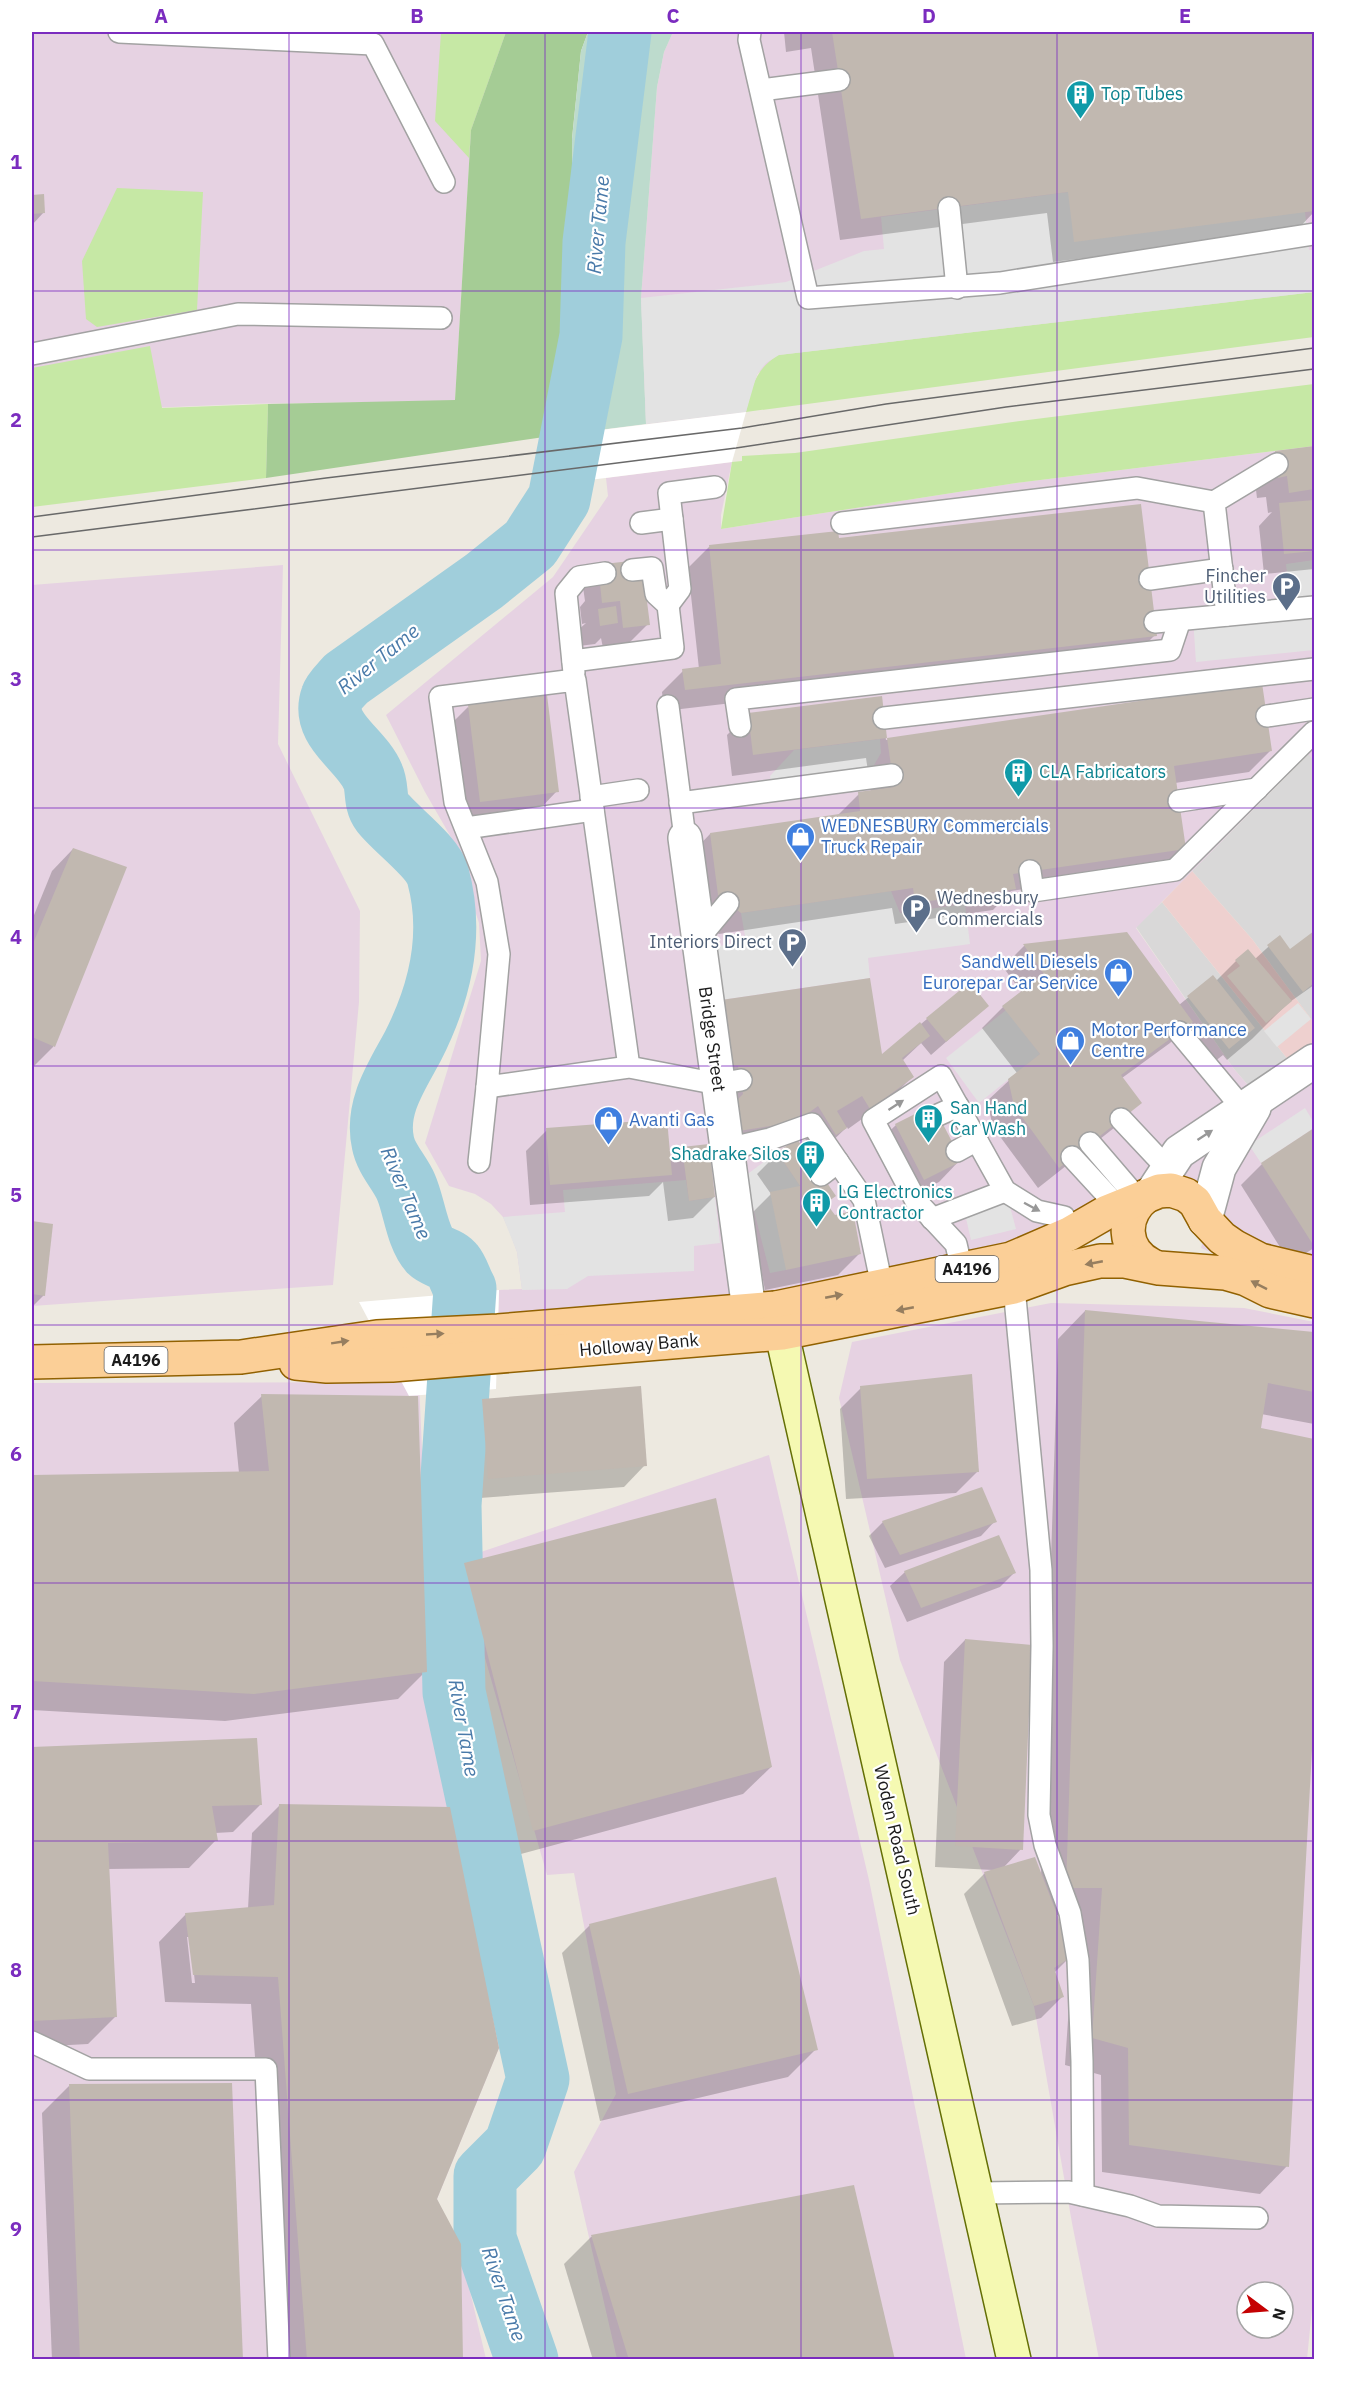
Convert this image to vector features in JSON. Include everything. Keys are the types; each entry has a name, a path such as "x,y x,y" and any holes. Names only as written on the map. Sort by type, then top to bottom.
{"main road":[{"name":"A4196","path":"772,1318 882,1286 963,1270 1012,1273 1067,1225 1144,1193 1171,1190 1186,1195 1195,1202 1205,1220 1222,1238 1260,1260 1314,1273"},
{"path":"1144,1193 1128,1220 1127,1232 1134,1251 1144,1261 1162,1267 1187,1263 1201,1248 1205,1220"},
{"name":"A4196","path":"772,1318 1012,1273 1064,1269 1100,1261 1125,1261 1225,1273 1246,1279 1270,1291 1314,1301"},
{"name":"Holloway Bank","path":"32,1362 241,1357 327,1366 384,1351 772,1318"}],"street":[{"name":"Bridge Street","path":"685,838 698,939 730,1082 727,1149 772,1318"},
{"path":"1144,1193 1179,1152 1312,1067"},
{"path":"1205,1220 1219,1168 1251,1108"},
{"name":"Woden Road South","path":"772,1318 1014,2360"}],"lane":[{"path":"119,32 373,44 444,182"},
{"path":"750,32 749,40 808,298 957,288 1314,234"},
{"path":"761,90 839,80"},
{"path":"949,208 957,288"},
{"path":"32,354 238,314 441,318"},
{"path":"842,523 1137,488 1214,502 1276,464"},
{"path":"668,605 680,589 669,493 715,487"},
{"path":"1214,502 1227,615"},
{"path":"641,523 672,519"},
{"path":"479,1162 499,954 487,882 455,801 440,697 673,648 668,605 656,594 652,568 632,570"},
{"path":"1150,579 1222,569"},
{"path":"605,573 579,577 566,593 574,670 629,1066"},
{"path":"1155,622 1314,607"},
{"path":"740,726 736,699 926,670 1170,650 1180,620"},
{"path":"885,718 1314,669"},
{"path":"668,706 685,838"},
{"path":"1267,716 1314,709"},
{"path":"1030,871 1033,891 1073,875 1175,870 1314,732"},
{"path":"680,803 892,775"},
{"path":"1179,801 1257,789"},
{"path":"466,828 592,803 638,790"},
{"path":"698,939 728,903"},
{"path":"1179,1032 1251,1108"},
{"path":"487,1087 629,1066 730,1082"},
{"path":"963,1270 956,1244 916,1201 911,1174 893,1140 873,1120 941,1076 1005,1191 1037,1211 1067,1225"},
{"path":"938,1115 958,1106"},
{"path":"1121,1119 1144,1193"},
{"path":"727,1149 770,1139 812,1124 864,1200 882,1286"},
{"path":"957,1151 977,1140"},
{"path":"1090,1143 1144,1193"},
{"path":"1072,1157 1144,1193"},
{"path":"821,1175 838,1162"},
{"path":"932,1219 1005,1191"},
{"path":"1012,1273 1041,1570 1039,1815 1045,1845 1070,1913 1078,1960 1082,2061 1083,2195"},
{"path":"32,2042 89,2068 266,2069 279,2360"},
{"path":"977,2193 1069,2192 1130,2206 1158,2216 1257,2218"}],"shaded area":[{"path":"32,32 506,32 471,130 455,401 244,404 32,413"},
{"path":"673,32 1314,32 1314,292 779,355 757,374 746,412 646,424 641,298 657,87 664,52"},
{"path":"1068,192 1305,212 1309,250 1314,250 1314,292 779,355 766,363 757,374 746,412 646,424 641,298 786,282 864,251 884,249 881,217"},
{"path":"1314,446 1314,760 1308,754 1136,928 1234,1069 1259,1098 1314,1061 1314,1287 1266,1276 1201,1248 1203,1241 1171,1190 1127,1232 1069,1234 1011,1259 498,1331 499,1290 522,1289 517,1252 510,1233 503,1217 491,1204 475,1194 449,1186 425,1143 481,961 479,923 452,839 386,715 553,577 608,496 606,478 732,462 721,515 721,529 1016,483"},
{"name":"Fincher Utilities","path":"1314,560 1314,650 1196,662 1193,618 1291,609 1286,564"},
{"path":"283,565 278,744 360,911 359,1002 333,1285 32,1306 32,585"},
{"path":"880,739 881,753 866,779 773,791 770,776 794,750"},
{"path":"1309,754 1314,760 1314,1023 1252,939 1192,871"},
{"path":"1192,871 1252,939 1314,1023 1314,1061 1298,1072 1162,902"},
{"path":"891,891 900,913 965,904 970,944 868,958 870,978 721,1000 713,947 746,942 741,913"},
{"path":"1162,902 1298,1072 1260,1099 1234,1069 1136,927"},
{"path":"1298,1003 1311,1019 1277,1047 1264,1031"},
{"path":"1006,1010 1040,1054 979,1103 946,1058"},
{"path":"1305,1108 1314,1123 1314,1128 1261,1163 1249,1145"},
{"path":"777,1152 800,1186 786,1270 770,1273 745,1176"},
{"path":"686,1180 689,1201 715,1197 720,1243 694,1246 694,1271 588,1276 567,1289 522,1290 517,1252 503,1217 565,1212 563,1190"},
{"path":"1009,1203 1016,1229 971,1240 965,1214"},
{"path":"1051,1303 1244,1308 1314,1322 1314,2289 1307,2359 1099,2359 1072,2223 1034,2006 900,1660 839,1398 852,1342"},
{"path":"419,1382 433,1697 499,2048 437,2199 461,2253 486,2359 32,2359 32,1383"},
{"path":"769,1455 869,1880 966,2359 617,2359 574,2172 616,2094 574,1873 547,1875 457,1560"}],"green space":[{"path":"441,32 506,32 471,130 469,158 435,121"},
{"path":"506,32 588,32 581,51 572,138 573,206 565,249 566,298 544,437 266,478 268,404 455,400 471,130"},
{"path":"588,32 673,32 664,52 657,87 641,298 646,424 544,437 566,298 565,249 573,206 572,139 581,51"},
{"path":"117,188 203,192 197,310 97,327 86,319 82,261"},
{"path":"1314,292 1314,337 746,412 750,394 759,373 778,355"},
{"path":"150,346 162,408 268,404 266,478 32,507 32,368"},
{"path":"1314,384 1314,446 1016,483 721,529 732,462 742,461 742,456 795,453 1020,421"}],"pier":[{"path":"746,412 732,462 534,487 544,437"},
{"path":"499,1290 496,1389 409,1396 359,1302"}],"building":[{"name":"Top Tubes","path":"832,32 1314,32 1314,160 1312,160 1314,211 1074,242 1068,192 861,219"},
{"path":"44,194 45,213 32,214 32,195"},
{"path":"1314,446 1314,489 1289,493 1287,476 1278,478 1275,451"},
{"name":"Fincher Utilities","path":"1314,500 1314,551 1284,554 1279,503"},
{"path":"1141,504 1157,636 685,690 682,669 721,664 709,545 838,531 839,538"},
{"path":"630,561 644,578 650,625 623,628 620,601 602,603 600,584 604,564"},
{"path":"616,606 618,623 600,626 598,609"},
{"name":"CLA Fabricators","path":"1262,683 1272,751 1174,766 1186,849 1013,874 1016,889 915,903 913,888 741,913 718,895 710,833 860,811 858,792 894,787 887,738"},
{"path":"547,695 559,792 480,802 468,705"},
{"path":"882,696 887,738 753,755 748,713"},
{"path":"73,848 127,867 55,1047 32,1037 32,946"},
{"path":"1314,931 1314,983 1303,992 1267,945 1280,935 1290,949"},
{"path":"1127,932 1193,1022 1121,1075 1142,1103 1059,1168 1014,1106 1008,1079 1040,1054 1002,1006 1044,974 1023,944"},
{"path":"1248,949 1292,1001 1266,1023 1227,976 1240,966 1235,960"},
{"path":"1213,975 1255,1028 1229,1049 1187,996"},
{"name":"Interiors Direct","path":"870,978 882,1054 920,1022 930,1036 902,1058 914,1077 870,1109 862,1096 837,1111 847,1128 836,1135 818,1106 796,1122 739,1131 734,1103 743,1094 738,1066 731,1067 721,1000"},
{"path":"970,982 989,1006 946,1042 926,1018"},
{"name":"San Hand Car Wash","path":"933,1105 962,1161 924,1180 895,1124"},
{"name":"Avanti Gas","path":"667,1119 672,1175 550,1185 546,1128"},
{"path":"1314,1128 1314,1242 1312,1243 1261,1163"},
{"name":"LG Electronics Contractor","path":"797,1139 836,1196 826,1203 835,1215 853,1211 861,1254 786,1270 770,1192 800,1186 777,1152"},
{"path":"709,1144 715,1197 689,1201 682,1147"},
{"path":"32,1221 53,1224 45,1296 32,1294"},
{"path":"1085,1310 1314,1332 1314,1392 1268,1383 1261,1428 1314,1439 1314,1714 1289,2167 1129,2145 1128,2048 1092,2038 1102,1888 1066,1888"},
{"path":"972,1374 979,1472 867,1479 860,1386"},
{"path":"641,1386 647,1466 488,1479 482,1399"},
{"path":"261,1394 418,1396 427,1672 254,1694 32,1681 32,1475 269,1471"},
{"path":"982,1487 997,1522 900,1555 882,1521"},
{"path":"716,1498 772,1767 533,1831 464,1563"},
{"path":"999,1535 1016,1573 921,1608 904,1571"},
{"path":"965,1639 1032,1645 1023,1850 955,1846"},
{"path":"257,1738 262,1805 212,1806 218,1841 108,1843 117,2017 32,2021 32,1747"},
{"path":"279,1804 450,1807 499,2048 437,2199 461,2244 463,2360 307,2360 278,1977 193,1975 185,1913 274,1905"},
{"path":"1035,1857 1073,1956 1054,1968 1064,1997 1034,2006 984,1872"},
{"path":"776,1877 818,2050 628,2094 589,1924"},
{"path":"232,2083 243,2360 80,2360 69,2084"},
{"path":"854,2185 895,2360 629,2360 591,2235"}],"waterway":[{"name":"River Tame","path":"527,2360 485,2239 485,2176 515,2146 538,2079 454,1692 450,1505 465,1289 453,1265 430,1251 422,1238 409,1194 385,1149 381,1130 389,1092 422,1026 437,984 444,942 443,898 435,868 422,851 382,812 378,804 373,777 368,767 337,729 330,709 333,695 346,679 484,581 530,544 559,499 591,336 594,242 620,32"}],"tram line":[{"path":"32,517 326,478 742,428 886,404 1314,348"},
{"path":"32,537 736,448 1006,407 1314,369"}],"place":[{"name":"Top Tubes","path":"1080,120"},
{"name":"Fincher Utilities","path":"1287,612"},
{"name":"CLA Fabricators","path":"1018,798"},
{"name":"WEDNESBURY Commercials Truck Repair","path":"800,862"},
{"name":"Wednesbury Commercials","path":"916,934"},
{"name":"Interiors Direct","path":"793,968"},
{"name":"Sandwell Diesels Eurorepar Car Service","path":"1119,998"},
{"name":"Motor Performance Centre","path":"1070,1066"},
{"name":"San Hand Car Wash","path":"929,1144"},
{"name":"Avanti Gas","path":"608,1146"},
{"name":"Shadrake Silos","path":"811,1180"},
{"name":"LG Electronics Contractor","path":"817,1228"}]}
